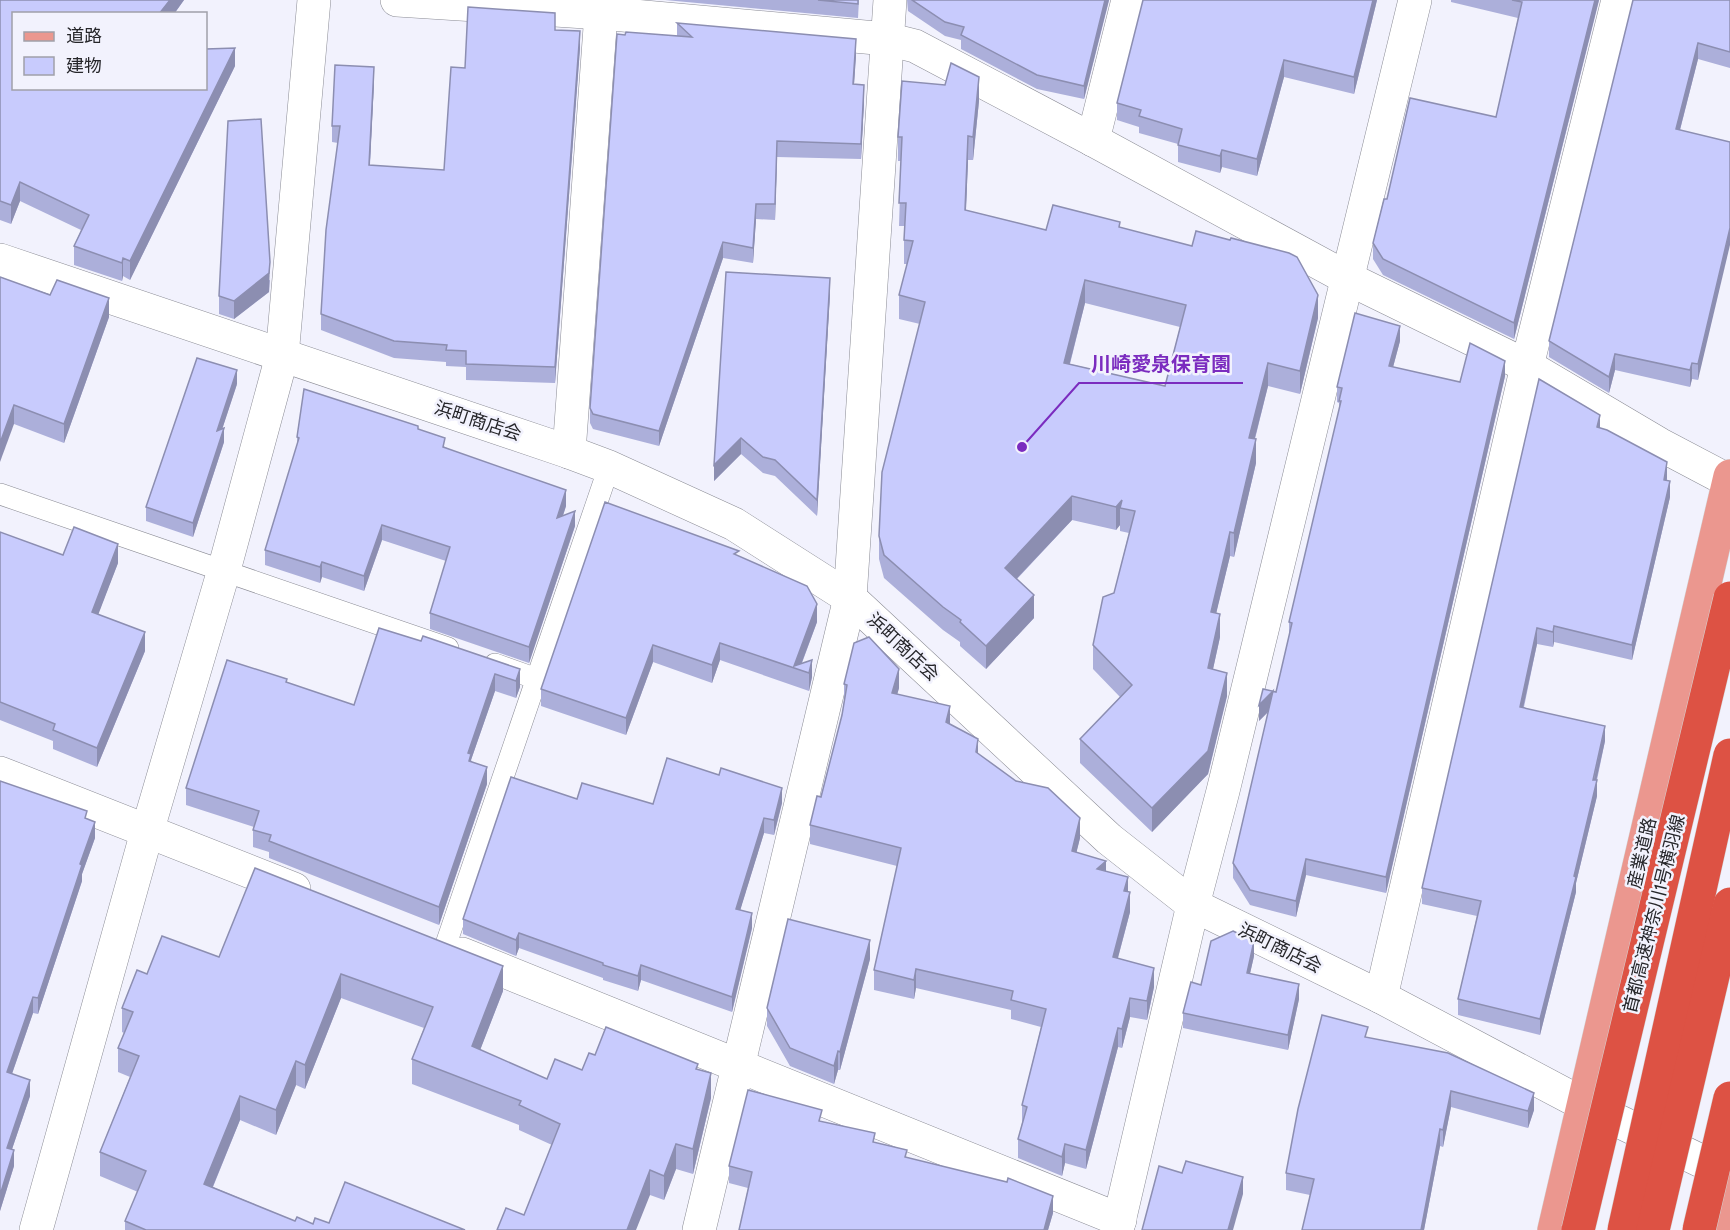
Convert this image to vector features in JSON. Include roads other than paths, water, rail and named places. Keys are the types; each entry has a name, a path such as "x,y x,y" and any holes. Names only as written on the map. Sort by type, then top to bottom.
{"highway":[{"name":"首都高速神奈川1号横羽線","path":"1578,1230 1730,598"},
{"path":"1624,1230 1730,755"},
{"path":"1653,1230 1730,904"},
{"path":"1699,1230 1730,1098"}],"main road":[{"name":"産業道路","path":"1554,1230 1729,478"},
{"path":"1719,1230 1730,1186"}],"street":[{"path":"36,1230 147,832 224,570 282,356 315,0"},
{"path":"397,0 602,7 887,39 915,46 1347,278 1527,366 1659,444 1729,478"},
{"path":"699,1230 850,598 890,0"},
{"path":"1093,140 1128,0"},
{"path":"434,943 1118,1225 1192,905 1223,791 1415,0"},
{"path":"1381,997 1527,366 1618,0"},
{"path":"569,452 602,7"},
{"name":"浜町商店会","path":"0,260 569,452 609,467 734,524 850,598 1109,839 1192,905 1381,997 1583,1104 1730,1175"},
{"path":"0,773 324,900"}],"lane":[{"path":"434,943 537,679 609,467"},
{"path":"0,494 537,679"}],"place":[{"name":"川崎愛泉保育園","path":"1022,447"}]}
